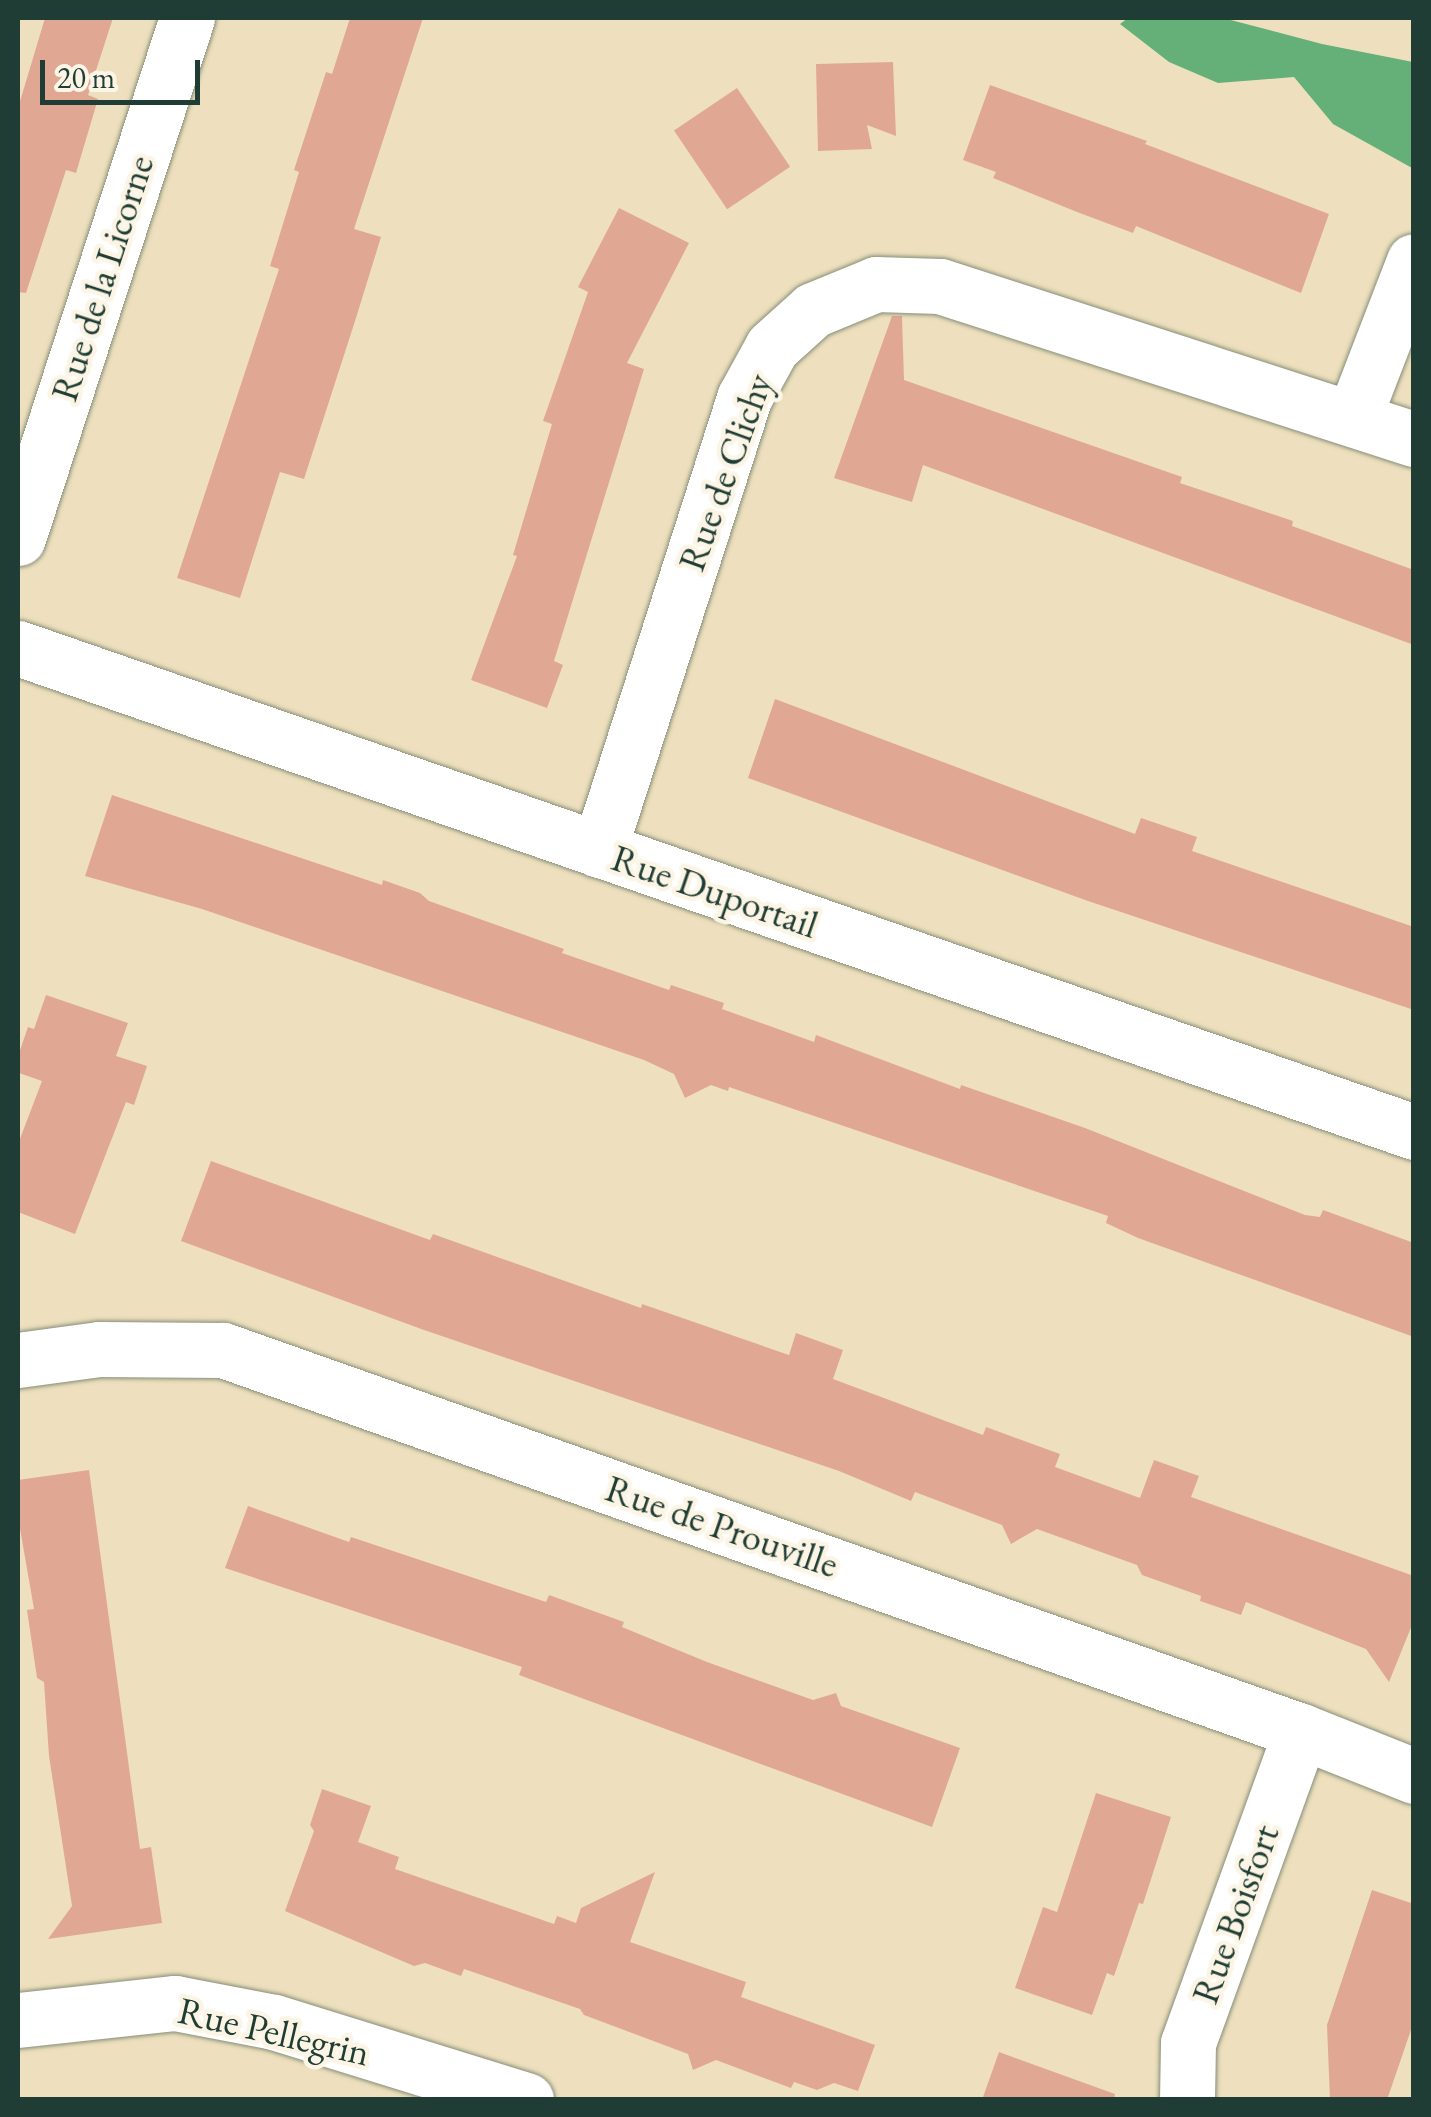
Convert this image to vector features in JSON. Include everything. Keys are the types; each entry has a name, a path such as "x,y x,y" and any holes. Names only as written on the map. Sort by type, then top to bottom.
{"street":[{"name":"Rue de la Licorne","path":"18,538 187,18"},
{"path":"1354,419 1414,260"},
{"name":"Rue de Clichy","path":"598,850 744,398 772,347 813,310 876,284 940,286 1414,439"},
{"name":"Rue Duportail","path":"18,648 1414,1132"},
{"name":"Rue de Prouville","path":"18,1360 99,1349 224,1350 1302,1731 1414,1776"},
{"name":"Rue Boisfort","path":"1187,2100 1188,2043 1302,1731"},
{"name":"Rue Pellegrin","path":"18,2020 175,2003 274,2022 526,2100"}],"green space":[{"path":"1128,18 1223,18 1413,62 1412,168 1333,124 1294,77 1218,83 1169,62 1120,24"}],"building":[{"path":"45,18 113,18 88,95 98,99 76,173 66,170 26,293 18,292 18,108"},
{"path":"350,18 423,18 354,229 381,237 356,318 304,479 280,472 240,598 177,578 279,269 270,266 299,172 294,170 326,72 332,74"},
{"path":"893,62 896,136 867,125 872,149 818,151 816,64"},
{"path":"990,85 1147,141 1145,144 1329,214 1301,293 1136,226 1133,233 1077,212 993,178 996,172 963,160"},
{"path":"737,88 790,167 727,209 674,130"},
{"path":"619,208 689,243 627,363 644,369 554,661 563,665 547,708 471,680 517,556 513,555 552,424 543,421 588,292 578,287"},
{"path":"892,316 902,316 904,380 1182,477 1180,483 1293,521 1292,526 1414,570 1414,645 923,465 912,502 834,478"},
{"path":"775,699 1135,834 1141,818 1197,837 1192,851 1414,927 1414,1010 1088,901 748,778"},
{"path":"112,795 382,885 383,880 420,893 429,901 564,949 562,953 669,990 671,985 724,1003 722,1009 814,1042 816,1035 960,1089 961,1085 1085,1128 1305,1215 1320,1217 1323,1210 1414,1243 1414,1337 1138,1238 1106,1223 1108,1216 729,1087 728,1091 711,1085 685,1098 674,1074 644,1060 202,909 85,876"},
{"path":"46,995 128,1023 116,1056 147,1066 134,1105 126,1102 75,1234 18,1212 18,1144 42,1081 19,1073 18,1056 28,1027 34,1029"},
{"path":"211,1161 430,1240 433,1234 641,1308 642,1304 789,1355 796,1333 843,1350 833,1379 983,1435 986,1427 1060,1454 1055,1467 1140,1498 1154,1460 1199,1476 1191,1497 1414,1576 1414,1620 1389,1682 1366,1649 1246,1602 1241,1615 1200,1601 1201,1596 1142,1575 1137,1565 1037,1529 1011,1544 1002,1525 915,1492 911,1501 839,1471 424,1330 181,1241"},
{"path":"89,1470 140,1849 151,1847 162,1923 48,1939 72,1906 49,1756 44,1682 37,1678 27,1610 34,1609 18,1517 18,1480"},
{"path":"248,1506 349,1542 351,1537 546,1602 549,1595 624,1622 622,1627 707,1662 813,1700 836,1693 841,1706 960,1748 932,1827 519,1675 522,1667 225,1568"},
{"path":"322,1789 371,1806 358,1842 399,1857 395,1869 554,1924 557,1916 576,1923 581,1908 655,1872 630,1942 746,1982 741,1997 875,2045 858,2091 834,2083 817,2090 794,2082 791,2088 716,2060 693,2070 688,2054 584,2015 580,2009 464,1969 461,1976 425,1963 414,1966 285,1911 314,1831 310,1825"},
{"path":"1096,1793 1171,1817 1143,1904 1139,1903 1114,1976 1107,1973 1092,2015 1015,1988 1043,1907 1057,1912"},
{"path":"1372,1890 1414,1904 1414,2021 1387,2100 1330,2100 1327,2025"},
{"path":"999,2052 1115,2094 1114,2100 982,2100"}]}
